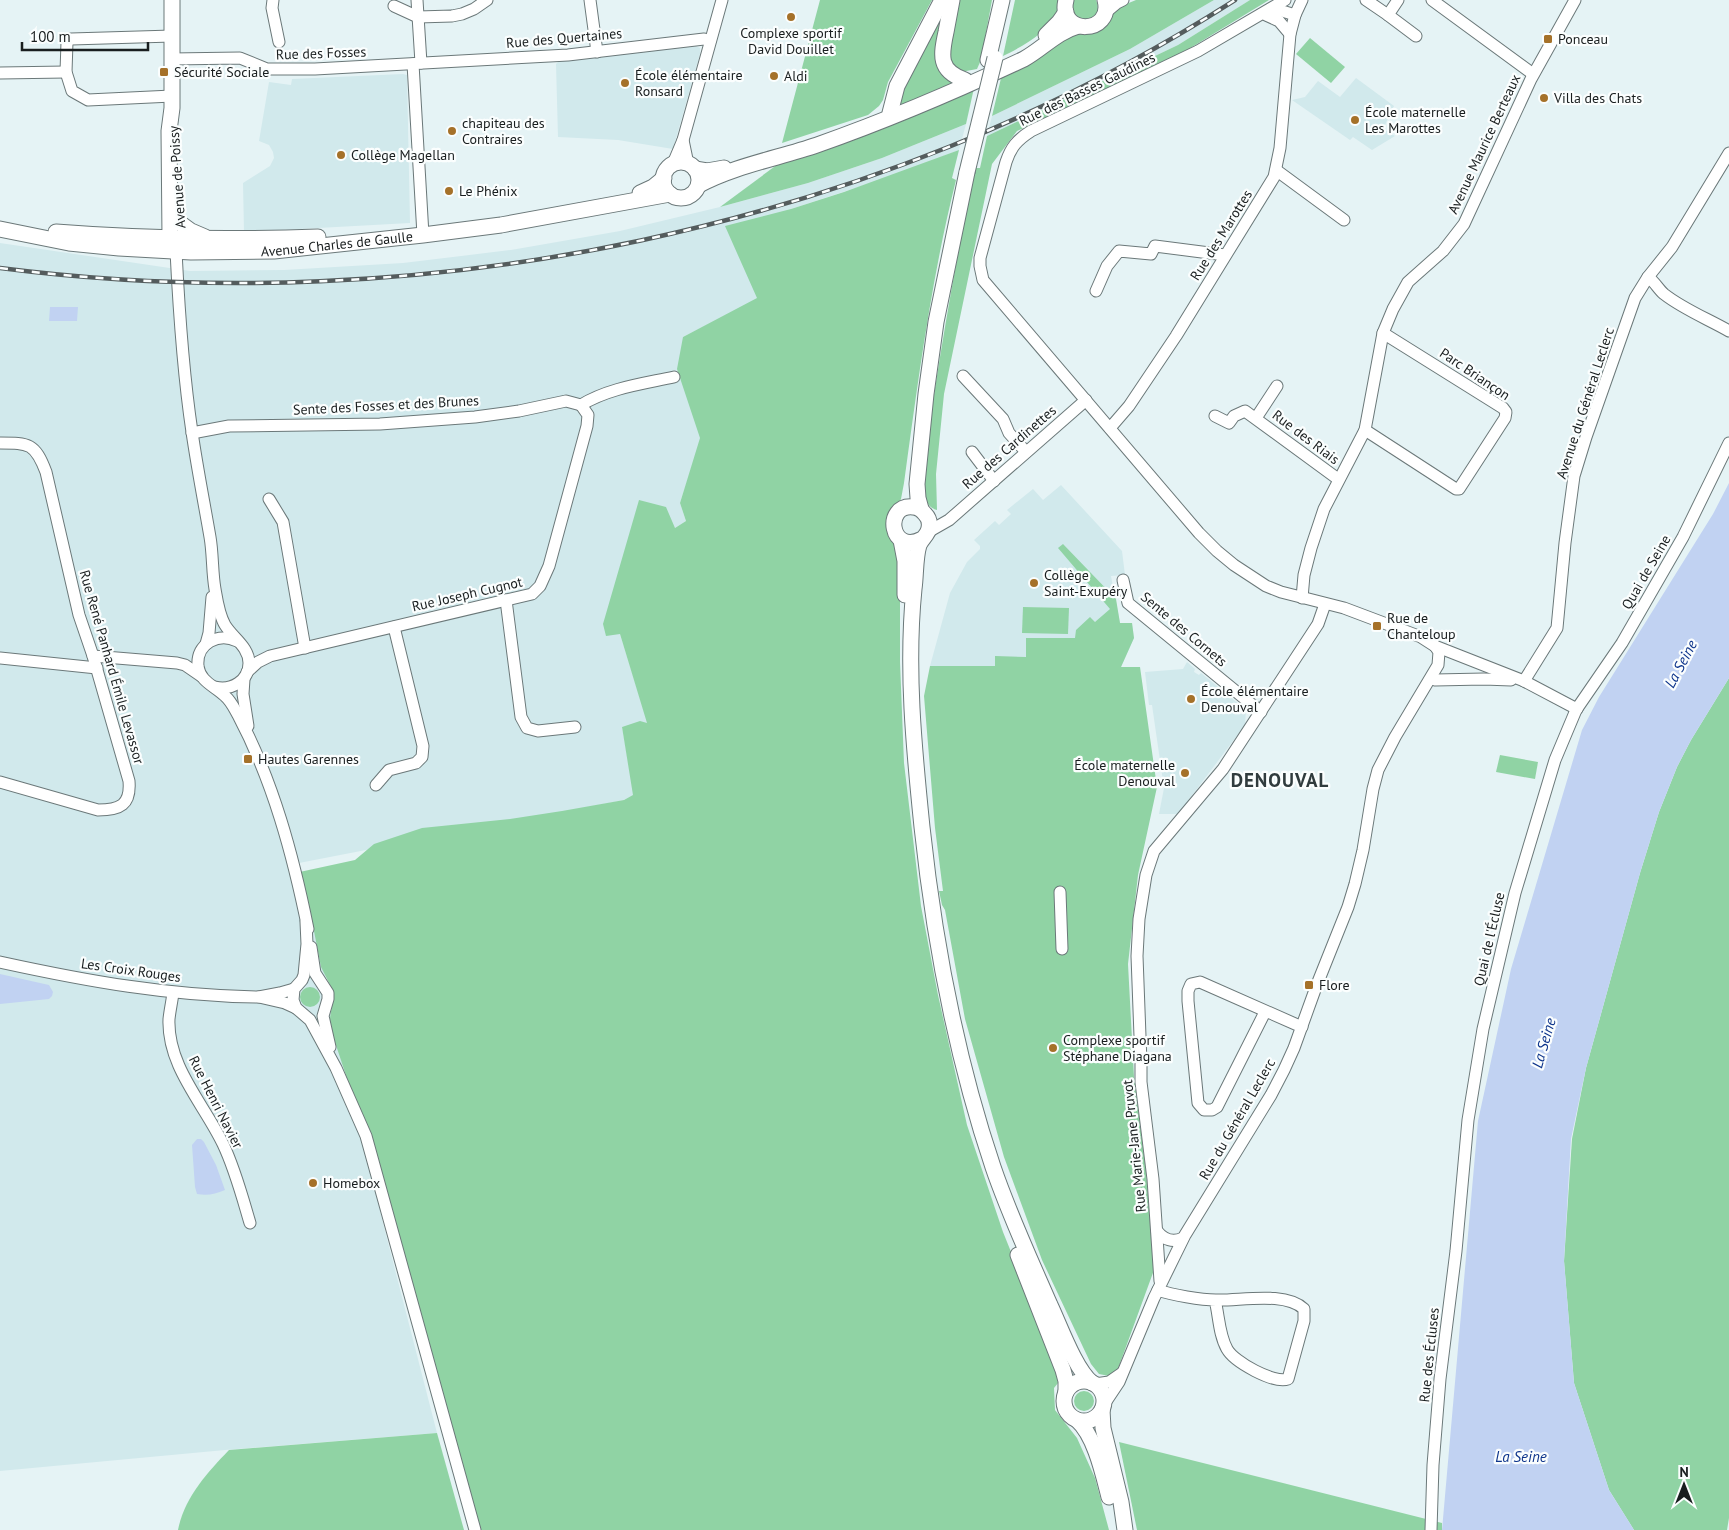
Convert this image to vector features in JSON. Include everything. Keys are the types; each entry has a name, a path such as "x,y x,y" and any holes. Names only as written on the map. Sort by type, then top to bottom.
{"main road":[{"name":"Avenue de Poissy","path":"172,0 172,102 170,131 176,239"},
{"path":"890,112 896,86 942,0"},
{"path":"952,0 943,46 943,58 949,72 955,77 965,80"},
{"path":"992,59 1002,0"},
{"path":"901,510 911,471 930,321 992,59 1009,0"},
{"path":"692,167 699,177 699,185 695,192 687,197 679,198 670,194 666,188 668,172 680,163 713,170 732,166 838,132 890,112 1012,59 1030,48 1056,25 1066,6"},
{"path":"1066,6 1070,20 1078,26 1086,27 1094,26 1101,21 1105,6"},
{"path":"699,185 720,175 817,145 899,115 1024,59 1058,35 1078,26"},
{"name":"Avenue Charles de Gaulle","path":"0,228 60,242 120,248 176,239 194,232 209,238 263,239 422,233 604,201 645,191 655,186 668,172"},
{"path":"964,173 929,367 917,484 918,498 929,522 918,553 911,632 914,733 924,844 946,983 980,1120 1006,1203 1028,1255 1083,1373 1102,1394 1102,1425 1121,1502 1125,1530"},
{"name":"Avenue Charles de Gaulle","path":"0,228 176,239 274,251 527,221 670,194"},
{"path":"151,237 163,227 176,239"},
{"path":"924,512 911,507 901,510 895,516 893,523 894,531 901,540 905,562 907,695 912,780 921,864 934,948 958,1062 978,1135 1010,1236 1063,1370 1066,1381 1065,1409 1070,1416 1085,1428 1098,1459 1110,1498 1116,1530"},
{"path":"901,540 912,543 925,536"},
{"path":"1066,1392 1076,1382 1084,1381 1093,1384"},
{"path":"1077,1420 1092,1420 1103,1408"}],"street":[{"path":"273,0 272,8 279,42"},
{"path":"417,0 422,233"},
{"path":"394,6 418,17 462,14 474,9 487,0"},
{"path":"590,0 597,52"},
{"path":"668,172 683,140 722,0"},
{"path":"1105,6 1123,0"},
{"path":"1284,0 1298,8"},
{"name":"Rue des Basses Gaudines","path":"1110,428 983,280 981,275 980,258 1011,148 1031,131 1182,59 1262,16 1284,0"},
{"path":"1366,0 1416,36"},
{"path":"1388,15 1398,0"},
{"path":"1432,0 1534,74"},
{"name":"Avenue Maurice Berteaux","path":"1302,598 1304,576 1324,509 1365,430 1383,333 1393,309 1408,282 1443,251 1464,224 1534,74 1575,0"},
{"path":"1262,16 1279,10 1298,8"},
{"name":"Rue des Marottes","path":"1110,428 1129,406 1176,336 1270,184 1276,170 1280,148 1290,34 1298,8"},
{"path":"1262,16 1279,21 1290,34"},
{"path":"172,36 71,40 67,42 66,72 72,91 88,100 172,102"},
{"name":"Rue des Quertaines","path":"418,60 568,55 704,40 710,42"},
{"name":"Rue des Fosses","path":"172,58 240,58 267,69 418,60"},
{"path":"0,73 66,72"},
{"path":"683,140 692,167"},
{"name":"Avenue du Général Leclerc","path":"1520,680 1557,628 1574,476 1635,298 1648,277 1672,247 1729,153"},
{"path":"1276,170 1344,220"},
{"path":"94,246 124,254 176,239 227,245 263,239"},
{"path":"176,239 184,368 192,433 211,543 214,582 223,621 241,644 249,659 243,694 251,740"},
{"path":"1096,290 1107,266 1119,251 1151,254 1155,246 1225,255"},
{"path":"1648,277 1672,300 1729,331"},
{"name":"Parc Briançon","path":"1365,430 1456,489 1459,489 1500,426 1506,412 1503,408 1383,333"},
{"path":"963,376 1003,419 1009,433 1026,452"},
{"path":"581,405 594,396 624,387 674,377"},
{"name":"Rue des Riais","path":"1256,418 1277,386"},
{"name":"Rue des Cardinettes","path":"925,536 944,524 1086,400"},
{"name":"Sente des Fosses et des Brunes","path":"192,433 230,426 380,424 475,417 520,411 566,401 581,405"},
{"name":"Rue Joseph Cugnot","path":"246,675 258,662 270,656 532,594 545,577 587,426 588,415 581,405"},
{"name":"Rue des Riais","path":"1215,416 1229,423 1234,416 1245,411 1338,480"},
{"path":"1110,428 1199,533 1217,551 1242,571 1266,586 1302,598 1344,608 1422,637 1437,651 1452,652 1520,680 1577,709"},
{"name":"Rue René Panhard Émile Levassor","path":"0,443 19,443 30,446 40,454 46,472 79,615 94,656 130,781 130,791 127,800 120,807 98,810 0,782"},
{"name":"Quai de Seine","path":"1577,709 1622,643 1683,537 1729,443"},
{"path":"972,452 994,481"},
{"path":"269,499 283,522 305,648"},
{"path":"924,512 943,518 952,517"},
{"name":"Sente des Cornets","path":"1123,580 1128,603 1261,712"},
{"path":"201,676 198,663 210,629 214,582"},
{"path":"506,600 524,723 527,728 538,731 575,727"},
{"path":"1261,712 1318,624 1325,604"},
{"path":"376,785 389,770 416,763 422,757 423,746 394,627"},
{"path":"177,662 190,659 214,639 220,638 229,638 254,653 270,656"},
{"name":"Rue du Général Leclerc","path":"1103,1408 1117,1386 1159,1288 1183,1238 1271,1095 1284,1070 1348,907 1363,850 1378,770 1395,737 1438,666 1437,651"},
{"path":"94,656 177,662 201,676 231,702 251,740 274,800 306,922 315,973 327,991 324,1023 336,1068"},
{"path":"0,658 97,668"},
{"path":"215,687 230,688 238,684 246,675"},
{"path":"1431,678 1435,680 1520,680"},
{"name":"Quai de l'Écluse","path":"1461,1184 1468,1120 1483,1029 1514,893 1555,760 1577,709"},
{"name":"Rue Marie-Jane Pruvot","path":"1159,1288 1160,1267 1154,1179 1141,1082 1142,1063 1137,965 1141,903 1146,876 1154,851 1223,770 1261,712"},
{"path":"1060,892 1062,949"},
{"path":"306,922 304,970 292,997 300,1011 312,1023 336,1068 366,1136 475,1530"},
{"name":"Les Croix Rouges","path":"0,962 138,989 173,993 259,996 280,993 297,986"},
{"path":"297,986 311,979 322,983"},
{"path":"1266,1012 1217,1107 1212,1110 1204,1110 1198,1103 1188,1001 1189,986 1200,982 1302,1027"},
{"name":"Rue Henri Navier","path":"173,993 169,1020 172,1041 179,1066 194,1096 210,1118 224,1145 238,1180 250,1223"},
{"name":"Les Croix Rouges","path":"259,996 279,1001 300,1011"},
{"path":"300,1011 315,1014 324,1007"},
{"name":"Rue des Écluses","path":"1431,1530 1440,1388 1456,1250 1461,1184"},
{"path":"1157,1231 1167,1240 1176,1241 1183,1238"},
{"path":"1159,1288 1166,1293 1215,1300 1263,1297 1294,1302 1304,1308 1304,1321 1288,1379 1277,1379 1253,1370 1230,1353 1224,1341 1215,1300"},
{"path":"1093,1384 1109,1382 1122,1373"}],"shaded area":[{"path":"1214,0 1250,0 1178,45 987,136 992,116 1130,49"},
{"name":"École élémentaire Ronsard","path":"694,45 700,48 700,54 673,149 618,140 558,137 556,64 558,62 563,59"},
{"name":"Collège Magellan","path":"407,75 410,223 244,232 243,183 270,166 274,158 269,145 259,141 269,82 291,85 292,79"},
{"name":"École maternelle Les Marottes","path":"1356,78 1394,106 1383,129 1395,136 1372,150 1353,137 1350,140 1292,100 1305,97 1318,81 1340,97"},
{"path":"966,124 959,150 892,176 791,209 758,299 683,337 701,438 680,503 686,521 675,528 620,634 648,724 622,727 634,795 624,800 299,863 383,1223 437,1433 0,1471 0,243 190,271 284,270 403,263 511,250 620,231 808,183 882,158"},
{"name":"Collège Saint-Exupéry","path":"1061,485 1122,551 1125,575 1111,576 1120,623 1132,623 1134,638 1121,667 930,666 950,593 967,562 980,549 980,546 974,540 995,521 999,525 1011,514 1007,510 1033,489 1043,500"},
{"path":"1187,662 1195,669 1194,672 1199,675 1201,673 1246,710 1245,725 1178,814 1159,814 1164,788 1152,705 1149,705 1145,672 1183,669"}],"green space":[{"path":"820,0 932,0 888,82 883,100 879,106 868,115 782,143"},
{"path":"944,0 938,51 959,82 896,107 897,97"},
{"path":"959,0 992,0 981,60 977,69 961,72 949,63 950,36"},
{"path":"1015,0 1061,0 1060,11 1042,32 1003,56"},
{"path":"1073,0 1096,0 1098,8 1096,14 1084,21 1073,15"},
{"path":"1136,0 1214,0 1130,49 992,116 1002,74 1076,34 1091,33 1101,29 1119,7"},
{"path":"1250,0 1269,0 1169,61 1017,131 992,164 944,394 936,474 937,510 932,508 926,500 923,484 935,388 964,223 976,168 980,168 987,136 1178,45"},
{"path":"1310,38 1345,67 1331,83 1296,54"},
{"path":"974,88 966,124 882,158 808,183 720,207 778,164"},
{"path":"959,150 952,178 956,180 939,255 926,331 904,483 901,499 897,507 900,554 900,662 904,763 921,906 938,995 967,1125 1003,1232 1056,1373 1058,1383 1054,1388 1055,1410 1077,1438 1095,1478 1109,1530 475,1530 366,1136 329,1024 334,993 321,967 313,926 295,873 355,860 374,844 422,828 510,819 562,811 624,800 633,795 622,727 640,721 647,723 620,634 606,636 603,624 639,500 666,507 675,528 686,521 680,503 700,438 677,369 683,337 757,298 725,226 791,209 844,192"},
{"name":"Complexe sportif Stéphane Diagana","path":"1063,544 1116,599 1120,623 1132,623 1134,638 1121,667 1140,667 1157,787 1138,875 1128,964 1134,1077 1146,1170 1154,1270 1119,1366 1115,1373 1109,1376 1099,1374 1091,1364 1042,1260 1004,1157 965,1019 945,910 939,891 943,891 935,828 924,696 930,666 995,666 995,656 1026,657 1026,638 1075,638 1076,630 1090,617 1095,622 1110,609 1058,548"},
{"path":"1023,607 1069,608 1068,634 1022,633"},
{"path":"1729,678 1729,1518 1727,1530 1634,1530 1609,1490 1574,1383 1564,1261 1572,1139 1586,1068 1640,873 1659,812 1677,767 1691,740"},
{"path":"1500,755 1538,762 1535,779 1496,772"},
{"path":"310,987 317,990 320,997 317,1004 310,1007 303,1004 300,997 303,990"},
{"path":"1084,1391 1091,1394 1094,1401 1091,1408 1084,1411 1077,1408 1074,1401 1077,1394"},
{"path":"437,1433 464,1530 178,1530 185,1507 191,1497 205,1477 229,1450"},
{"path":"1119,1442 1442,1523 1442,1530 1137,1530"}],"water":[{"path":"50,307 78,307 77,321 49,321"},
{"name":"La Seine","path":"1729,483 1729,678 1691,740 1677,767 1659,812 1640,873 1586,1068 1571,1139 1564,1261 1574,1383 1609,1490 1634,1530 1442,1530 1478,1121 1511,969 1582,730 1599,697 1713,514"},
{"path":"0,974 49,985 53,992 52,996 49,999 0,1004"},
{"path":"197,1139 201,1139 204,1142 216,1165 225,1190 205,1195 197,1194 192,1145"}],"railway":[{"path":"0,268 159,281 320,281 481,268 641,240 797,200 950,146 1096,80 1235,0"}],"place":[{"name":"Complexe sportif David Douillet","path":"791,17"},
{"name":"Ponceau","path":"1548,39"},
{"name":"Sécurité Sociale","path":"164,72"},
{"name":"Aldi","path":"774,76"},
{"name":"École élémentaire Ronsard","path":"625,83"},
{"name":"Villa des Chats","path":"1544,98"},
{"name":"École maternelle Les Marottes","path":"1355,120"},
{"name":"chapiteau des Contraires","path":"452,131"},
{"name":"Collège Magellan","path":"341,155"},
{"name":"Le Phénix","path":"449,191"},
{"name":"Collège Saint-Exupéry","path":"1034,583"},
{"name":"Rue de Chanteloup","path":"1377,626"},
{"name":"École élémentaire Denouval","path":"1191,699"},
{"name":"Hautes Garennes","path":"248,759"},
{"name":"École maternelle Denouval","path":"1185,773"},
{"name":"Flore","path":"1309,985"},
{"name":"Complexe sportif Stéphane Diagana","path":"1053,1048"},
{"name":"Homebox","path":"313,1183"}],"district":[{"name":"DENOUVAL","path":"1280,780"}]}
